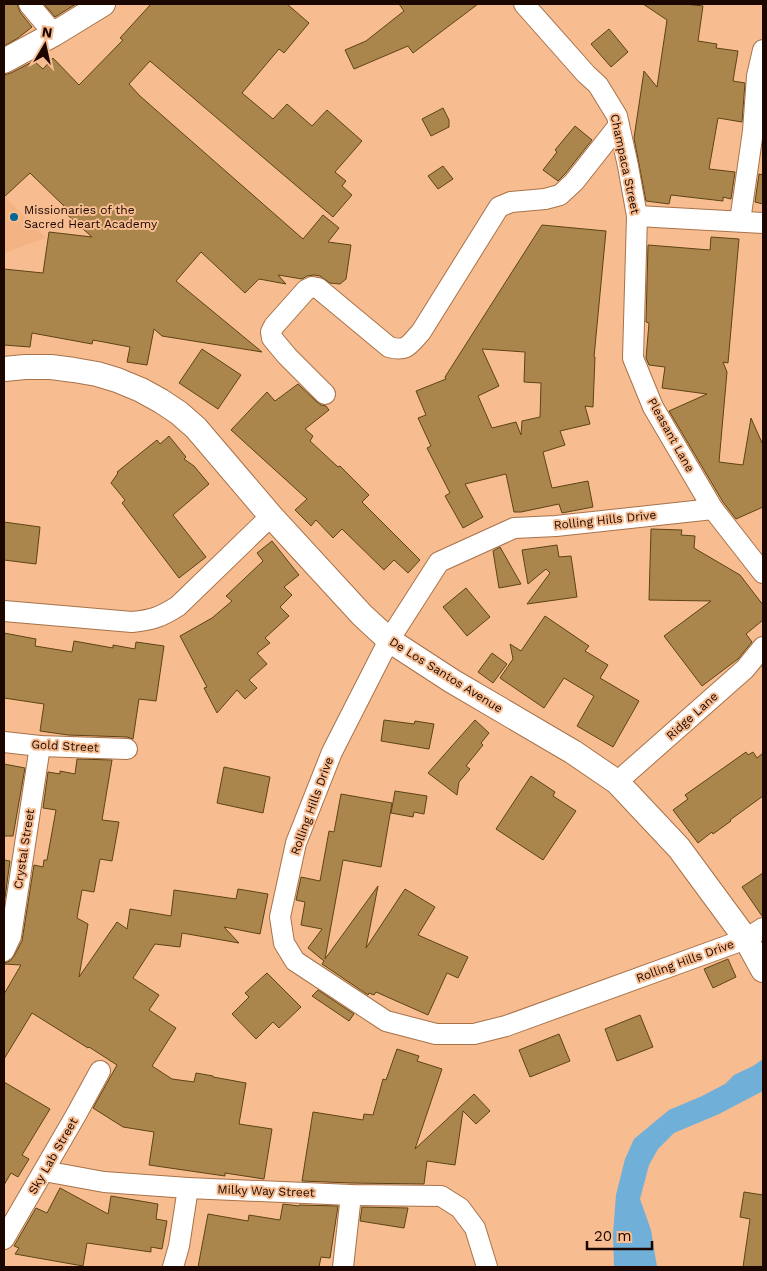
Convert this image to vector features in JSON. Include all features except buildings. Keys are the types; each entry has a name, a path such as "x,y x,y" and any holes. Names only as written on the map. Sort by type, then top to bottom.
{"street":[{"path":"29,4 54,34"},
{"path":"4,61 54,34 102,4"},
{"name":"Champaca Street","path":"524,4 598,85 616,116 619,125 637,216 633,358"},
{"path":"740,221 753,130 757,76 763,50"},
{"path":"325,394 272,338 271,332 274,326 306,290 312,287 318,288 389,347 400,350 408,346 421,332 499,207 511,202 545,199 560,195 574,182 619,125"},
{"path":"637,216 763,223"},
{"name":"Pleasant Lane","path":"633,358 653,407 714,509"},
{"name":"De Los Santos Avenue","path":"4,369 51,367 97,374 133,387 180,413 196,428 272,516 362,615 388,640 452,681 573,752 617,782 679,848 755,934 763,970"},
{"path":"714,509 763,573"},
{"name":"Rolling Hills Drive","path":"714,509 556,526 514,528 438,562 388,640 332,752 296,843 280,917 284,943 295,961 386,1021 436,1034 474,1034 506,1026 755,934"},
{"path":"4,610 132,622 149,620 164,615 178,606 272,516"},
{"name":"Ridge Lane","path":"617,782 745,669 763,647"},
{"name":"Gold Street","path":"4,742 40,746 127,749"},
{"name":"Crystal Street","path":"4,951 11,936 40,746"},
{"name":"Sky Lab Street","path":"4,1239 100,1072"},
{"name":"Milky Way Street","path":"44,1171 104,1182 188,1188 351,1195 441,1196 460,1208 475,1228 488,1267"},
{"path":"173,1267 179,1246 188,1188"},
{"path":"343,1267 351,1195"}],"shaded area":[{"name":"Missionaries of the Sacred Heart Academy","path":"4,196 46,238 4,253"}],"water":[{"path":"763,1059 763,1091 719,1114 674,1133 658,1149 649,1165 640,1199 651,1230 657,1267 614,1267 613,1234 616,1195 625,1159 634,1139 669,1110 725,1084 734,1075"}],"place":[{"name":"Missionaries of the Sacred Heart Academy","path":"14,217"}]}
